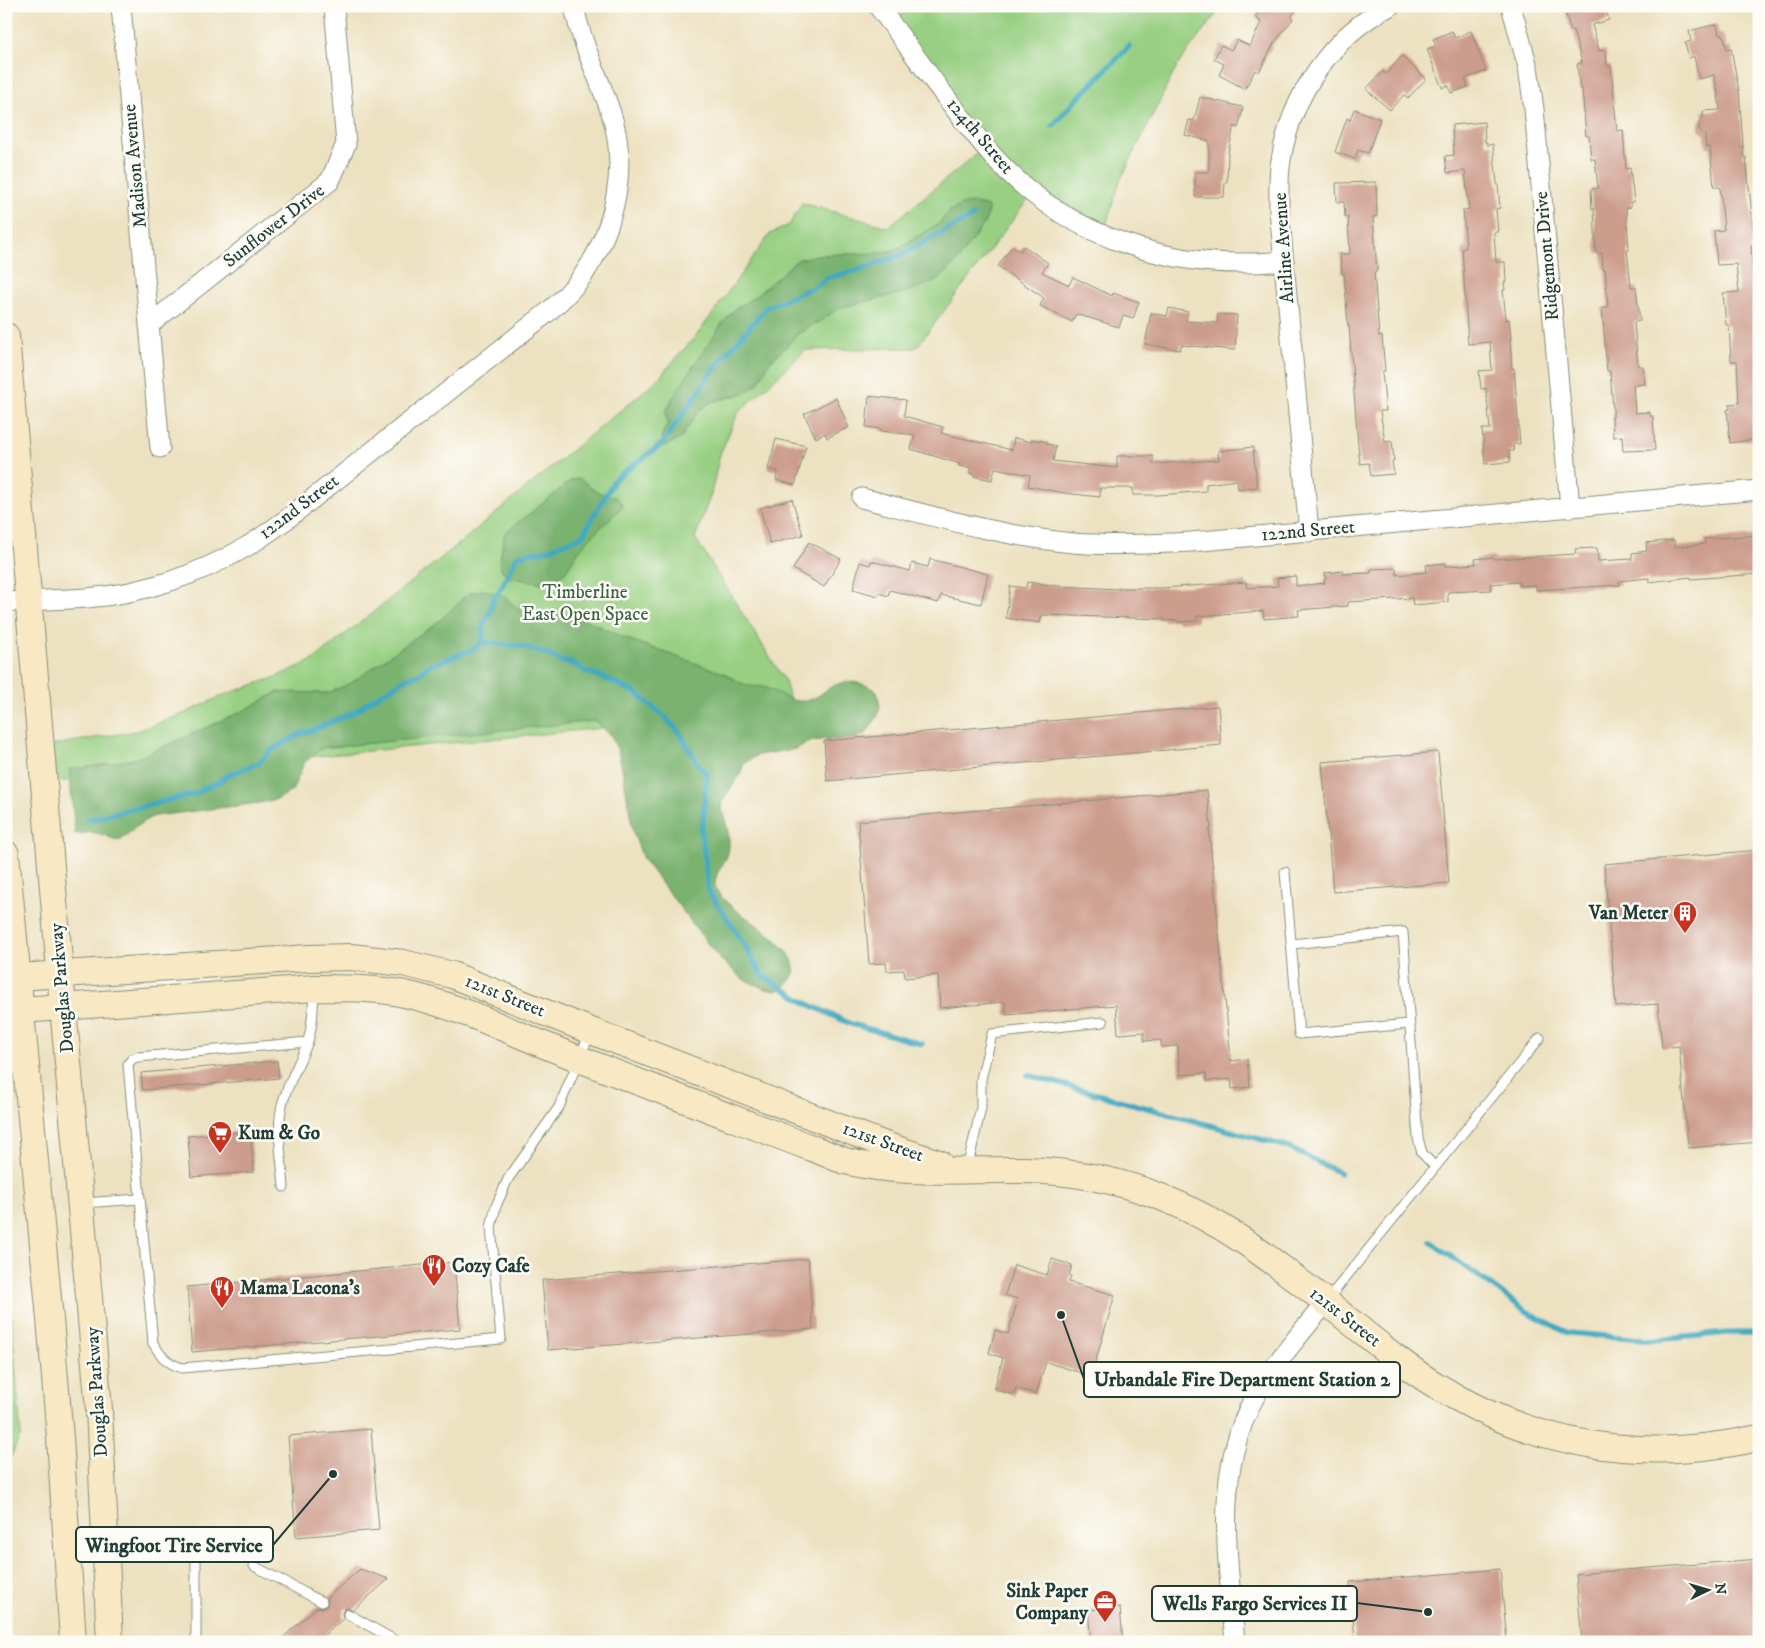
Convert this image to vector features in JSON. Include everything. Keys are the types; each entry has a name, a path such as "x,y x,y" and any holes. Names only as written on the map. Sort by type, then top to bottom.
{"street":[{"name":"Madison Avenue","path":"121,6 160,448"},
{"name":"Sunflower Drive","path":"149,325 330,181 346,144 334,6"},
{"name":"122nd Street","path":"18,601 86,598 125,593 167,583 206,568 246,547 294,513 565,297 584,275 599,250 616,198 619,170 617,142 611,112 586,50 574,6"},
{"name":"124th Street","path":"878,6 994,157 1020,182 1053,208 1103,235 1153,253 1204,262 1237,264 1284,261"},
{"name":"Airline Avenue","path":"1308,532 1284,261 1279,191 1281,160 1289,124 1301,96 1317,70 1335,48 1356,28 1390,6"},
{"name":"Ridgemont Drive","path":"1511,6 1528,67 1534,109 1570,507"},
{"name":"Douglas Parkway","path":"6,336 18,601 60,974 81,1204 99,1409 107,1544 110,1642"},
{"name":"122nd Street","path":"862,498 1011,534 1074,543 1129,545 1308,532 1759,490"},
{"path":"6,854 22,1010 60,1438 74,1642"},
{"name":"121st Street","path":"18,977 309,958 351,957 403,963 452,975 590,1031 888,1146 966,1171"},
{"name":"121st Street","path":"22,1010 315,988 349,988 398,992 442,1004 578,1059 843,1160 891,1170 1028,1170 1072,1174 1117,1183 1159,1196 1201,1214 1235,1234 1271,1259 1402,1362 1435,1385 1469,1405 1516,1426 1591,1445 1637,1450 1681,1450 1725,1445 1759,1438"},
{"path":"1235,1642 1225,1510 1228,1477 1235,1447 1246,1416 1261,1388 1279,1361 1326,1302"}],"lane":[{"path":"1285,872 1299,1034 1409,1024"},
{"path":"1292,944 1403,932 1418,1138 1422,1153 1435,1167"},
{"path":"284,1187 280,1132 281,1108 285,1094 308,1042 315,988"},
{"path":"966,1171 981,1108 981,1079 992,1034 1103,1022"},
{"path":"308,1042 138,1057 132,1059 128,1064 154,1342 164,1360 171,1364 182,1368 501,1339 491,1227 494,1213 508,1179 559,1107 590,1031"},
{"path":"1326,1302 1540,1038"},
{"path":"81,1204 140,1198"},
{"path":"196,1562 196,1642"},
{"path":"254,1566 322,1602"},
{"path":"348,1614 398,1642"}],"green space":[{"name":"Timberline East Open Space","path":"912,6 1222,6 1177,66 1120,181 1103,235 1033,193 916,348 806,350 738,413 720,454 711,494 695,538 785,681 789,696 786,710 44,783 41,747 137,731 183,714 224,695 276,677 313,660 456,546 656,381 700,331 770,234 789,225 802,203 888,227 985,147 891,23"},
{"path":"974,203 988,207 984,224 955,264 939,280 906,292 839,308 796,335 770,361 758,384 744,393 709,403 698,412 681,438 666,446 661,437 668,423 665,413 676,392 721,325 734,310 757,295 797,260 816,255 877,253 895,250 938,224 950,211 963,204"},
{"path":"580,478 597,492 616,498 623,506 592,536 578,552 566,571 557,578 543,583 511,578 502,571 499,563 505,533 572,480"},
{"path":"483,590 505,596 520,610 586,620 627,639 726,674 743,684 767,688 793,700 811,700 833,686 850,682 866,685 877,691 880,707 877,717 866,733 854,739 825,739 809,742 795,749 758,755 744,763 737,779 721,804 729,847 716,878 716,888 727,903 765,931 787,952 793,963 794,975 787,984 776,991 765,989 743,979 718,957 643,859 633,831 618,751 611,735 595,721 322,748 304,763 292,791 278,799 155,816 144,821 119,840 96,833 75,834 69,769 138,758 243,711 278,692 328,693 351,683 439,621 469,593"},
{"path":"6,1253 21,1435 6,1467"}],"building":[{"path":"1264,6 1299,6 1291,17 1293,19 1274,43 1259,72 1255,70 1245,89 1219,75 1224,64 1214,59 1221,45 1231,50 1237,40 1250,46 1261,22 1255,17"},
{"path":"1573,6 1605,6 1609,20 1592,25 1599,51 1606,50 1607,66 1611,66 1617,131 1623,130 1626,169 1630,168 1634,202 1631,202 1631,207 1626,208 1629,250 1627,250 1631,287 1636,287 1640,321 1634,322 1638,366 1643,366 1645,384 1633,385 1635,413 1650,412 1650,416 1653,416 1655,450 1623,451 1622,436 1613,437 1610,371 1607,371 1602,308 1608,307 1605,269 1603,269 1602,253 1596,253 1594,208 1592,209 1591,189 1598,188 1595,159 1591,159 1589,136 1586,136 1582,89 1580,89 1577,64 1582,63 1573,30 1571,31 1565,11 1574,9"},
{"path":"1717,24 1719,35 1723,34 1727,49 1731,48 1739,91 1744,157 1746,157 1755,245 1751,246 1753,276 1757,276 1759,290 1759,302 1756,302 1759,332 1759,439 1730,443 1727,410 1730,409 1729,404 1739,403 1737,361 1731,361 1729,325 1726,325 1723,293 1739,292 1736,264 1717,265 1714,231 1724,230 1720,187 1714,187 1710,147 1706,147 1705,135 1699,129 1699,122 1703,117 1703,111 1720,110 1714,75 1699,79 1694,56 1689,58 1685,43 1691,41 1689,31"},
{"path":"1452,31 1455,38 1471,31 1486,71 1465,79 1468,87 1451,93 1448,85 1442,88 1427,49 1436,46 1433,39"},
{"path":"1402,56 1426,79 1408,98 1404,95 1390,110 1366,89 1383,71 1386,74"},
{"path":"1200,97 1242,107 1243,109 1238,128 1234,126 1228,153 1227,182 1225,182 1224,197 1195,197 1195,172 1209,172 1209,141 1185,135 1189,120 1194,121"},
{"path":"1354,109 1380,119 1368,153 1358,150 1355,159 1335,152 1347,118 1350,120"},
{"path":"1484,122 1485,142 1487,142 1487,145 1493,144 1498,184 1500,208 1496,209 1498,232 1494,232 1496,262 1505,262 1506,282 1504,282 1505,290 1503,290 1506,320 1509,319 1520,444 1513,444 1514,451 1509,451 1510,462 1485,464 1482,429 1490,429 1486,388 1481,389 1479,371 1492,370 1490,342 1468,344 1462,248 1466,248 1463,210 1469,209 1465,171 1447,173 1445,156 1454,155 1452,125"},
{"path":"1376,182 1377,216 1373,217 1377,271 1374,272 1379,336 1382,336 1385,371 1382,372 1386,411 1380,411 1385,442 1392,441 1394,474 1371,476 1369,463 1360,464 1344,273 1342,274 1340,254 1350,254 1348,217 1345,217 1344,202 1337,202 1336,183"},
{"path":"1012,246 1020,251 1024,246 1048,263 1042,272 1069,285 1073,277 1112,296 1113,293 1139,302 1133,319 1123,316 1119,327 1076,314 1072,322 1040,306 1044,298 998,266"},
{"path":"1169,308 1188,312 1186,321 1217,323 1218,314 1237,315 1235,350 1181,345 1180,350 1145,344 1151,313 1167,316"},
{"path":"869,396 906,400 904,416 943,427 941,433 1012,450 1014,438 1032,442 1032,439 1047,442 1046,444 1056,446 1053,461 1117,468 1117,456 1153,456 1153,464 1219,460 1218,451 1253,447 1257,487 1238,489 1237,480 1206,484 1206,491 1159,495 1133,495 1133,488 1100,488 1100,497 1028,486 1030,475 995,468 992,480 973,476 974,474 969,473 971,468 959,466 960,464 911,449 915,435 881,431 881,429 866,427"},
{"path":"836,398 849,427 827,438 825,433 816,438 804,414"},
{"path":"776,439 806,446 795,485 776,480 778,471 768,469"},
{"path":"792,499 803,535 770,544 760,508"},
{"path":"1759,535 1759,574 1691,579 1691,577 1649,582 1649,578 1619,581 1620,585 1536,590 1536,585 1519,586 1519,582 1490,584 1491,590 1448,592 1448,602 1413,605 1412,598 1348,602 1348,606 1298,610 1299,616 1264,619 1263,611 1197,616 1197,621 1178,622 1177,620 1164,621 1164,619 1042,615 1040,623 1006,618 1010,586 1026,588 1027,582 1058,586 1119,589 1246,582 1247,588 1278,586 1277,578 1296,576 1296,586 1325,583 1325,573 1343,571 1343,574 1371,573 1371,569 1396,568 1397,575 1427,572 1426,565 1445,563 1445,566 1476,564 1475,559 1494,557 1494,559 1576,554 1575,549 1597,548 1598,561 1632,559 1632,553 1647,551 1646,543 1674,540 1675,547 1705,544 1704,539"},
{"path":"809,542 841,559 824,587 793,569"},
{"path":"930,559 988,574 981,604 941,595 938,603 890,590 888,596 879,593 878,596 853,589 860,562 870,565 871,561 910,571 912,563 928,567"},
{"path":"1218,706 1221,745 827,781 824,741"},
{"path":"1438,752 1449,883 1333,892 1322,762"},
{"path":"1207,790 1211,830 1209,830 1231,1061 1247,1059 1250,1087 1232,1089 1231,1079 1207,1081 1206,1073 1180,1075 1178,1046 1161,1047 1161,1040 1144,1041 1144,1032 1118,1034 1116,1005 1006,1015 1005,1002 940,1008 938,975 905,978 904,970 887,971 886,963 869,964 858,821"},
{"name":"Van Meter","path":"1759,850 1759,1142 1688,1148 1679,1046 1662,1048 1658,1004 1616,1007 1604,864"},
{"path":"277,1061 279,1078 143,1090 141,1073"},
{"name":"Kum & Go","path":"250,1131 254,1172 191,1177 188,1136"},
{"path":"808,1259 813,1329 548,1350 542,1280"},
{"path":"1052,1259 1072,1265 1069,1282 1115,1295 1091,1376 1046,1362 1036,1394 1016,1388 1014,1395 994,1389 1003,1358 989,1353 995,1330 1008,1334 1018,1299 1005,1295 1014,1265 1047,1275"},
{"path":"454,1262 460,1329 192,1352 187,1287"},
{"path":"371,1429 379,1530 296,1537 288,1436"},
{"path":"1759,1559 1759,1642 1582,1642 1576,1574"},
{"path":"360,1569 389,1579 353,1610 344,1609 342,1614 344,1618 316,1642 278,1642 317,1607 326,1607 327,1598"},
{"path":"1500,1569 1507,1642 1355,1642 1350,1582"},
{"name":"Sink Paper Company","path":"1120,1607 1123,1642 1091,1642 1088,1610"}],"waterway":[{"path":"1053,126 1129,46"},
{"path":"87,820 198,793 208,786 218,783 226,776 259,763 270,751 300,734 358,710 366,703 408,678 418,675 428,666 474,649 482,642 484,621 490,614 493,599 518,555 547,550 582,536 615,479 662,444 717,365 766,308 818,285 826,278 862,269 901,255 973,216"},
{"path":"482,642 524,647 550,655 563,662 572,663 587,672 636,693 666,718 678,731 700,767 707,773 701,829 709,892 737,933 762,975 806,1003 851,1024 922,1044"},
{"path":"1028,1075 1285,1146 1340,1173"},
{"path":"1431,1242 1526,1311 1568,1333 1656,1340 1727,1333 1759,1333"}],"place":[{"name":"Van Meter","path":"1685,934"},
{"name":"Kum & Go","path":"220,1154"},
{"name":"Cozy Cafe","path":"434,1287"},
{"name":"Mama Lacona's","path":"222,1309"},
{"name":"Urbandale Fire Department Station 2","path":"1061,1315"},
{"name":"Wingfoot Tire Service","path":"333,1474"},
{"name":"Wells Fargo Services II","path":"1428,1612"},
{"name":"Sink Paper Company","path":"1105,1623"}]}
